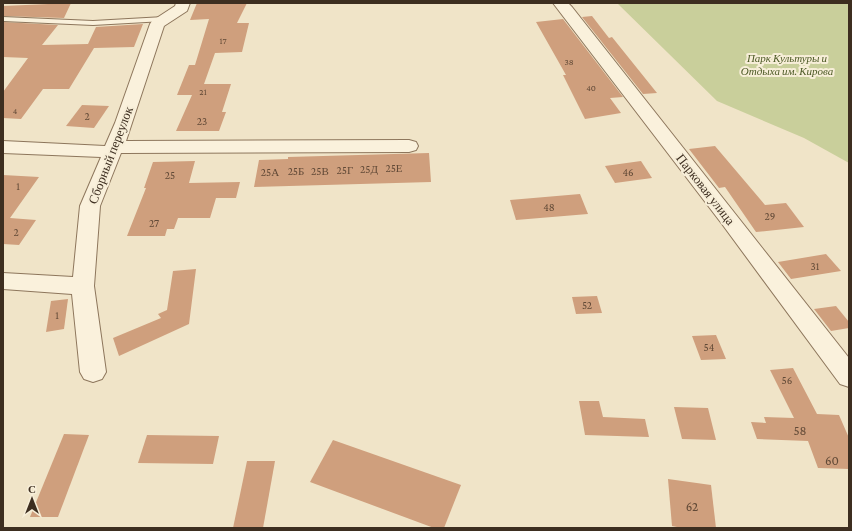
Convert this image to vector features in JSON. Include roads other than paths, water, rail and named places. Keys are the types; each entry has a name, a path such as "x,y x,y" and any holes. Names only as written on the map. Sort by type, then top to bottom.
{"street":[{"name":"Сборный переулок","path":"93,372 83,286 90,206 113,150 157,24 182,8 183,3"},
{"name":"Парковая улица","path":"560,3 730,219 849,377"},
{"path":"3,146 113,150 409,146"},
{"path":"3,281 83,286"}],"lane":[{"path":"3,19 93,23 164,19"}],"park label":[{"name":"Парк Культуры и Отдыха им. Кирова","path":"787,64"}]}
